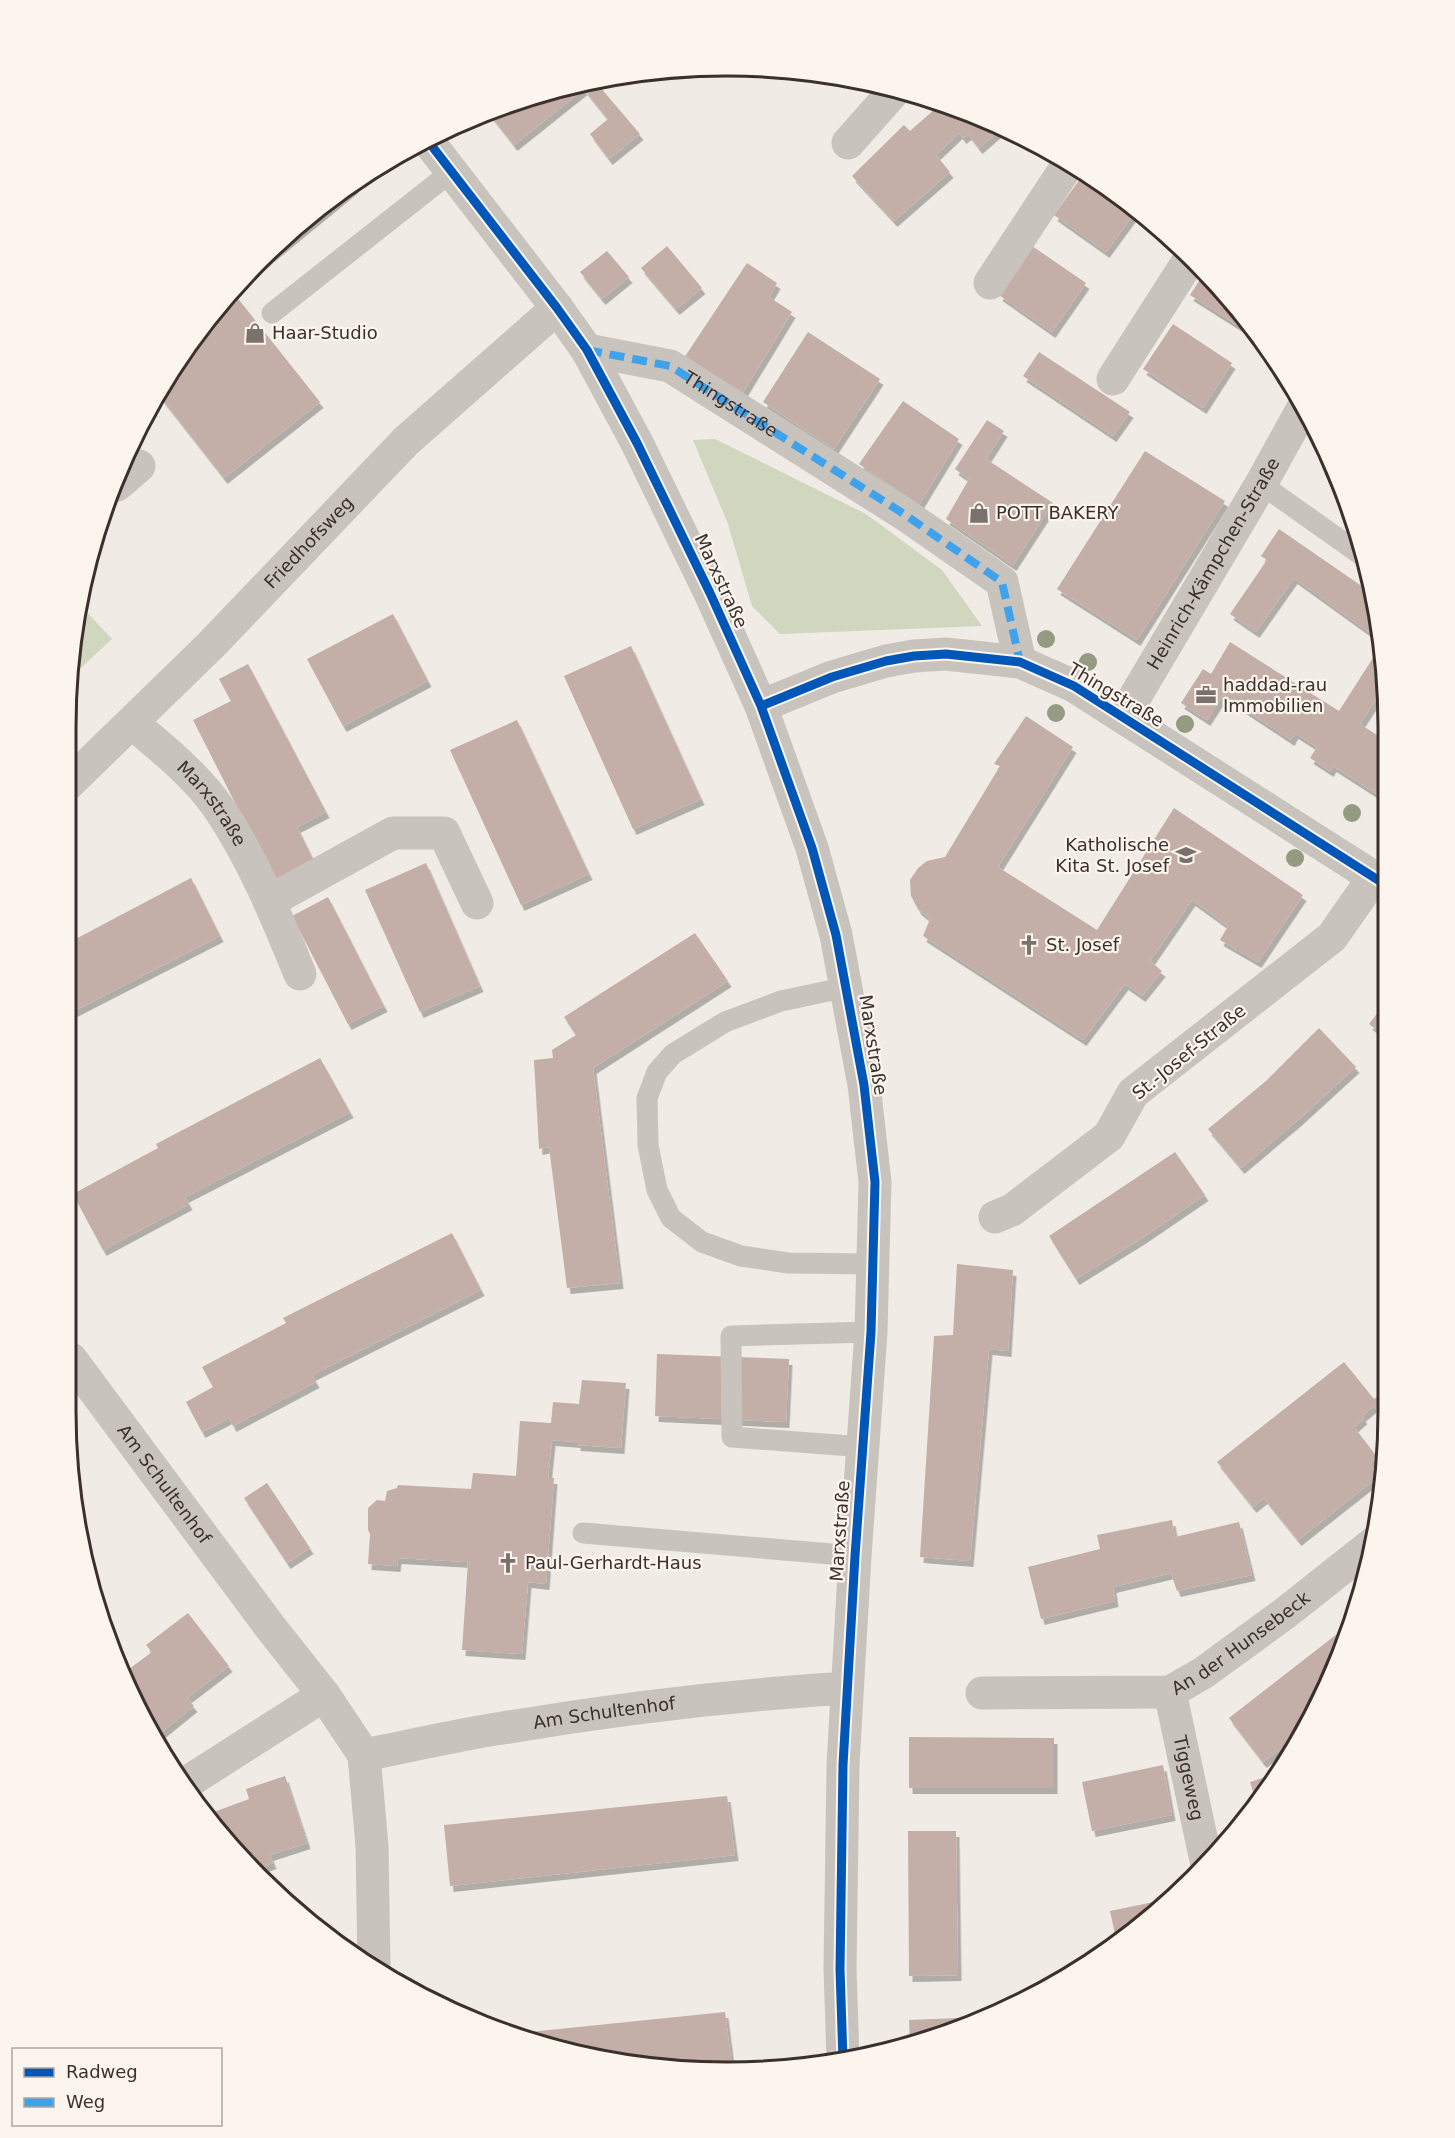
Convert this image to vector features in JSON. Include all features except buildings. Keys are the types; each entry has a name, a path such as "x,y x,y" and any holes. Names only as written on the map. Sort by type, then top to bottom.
{"street":[{"path":"848,142 889,97"},
{"name":"Marxstraße","path":"433,148 557,308 586,350 654,478 710,593 761,706 812,848 836,934 864,1085 875,1182 871,1332 843,1765 841,1936 843,2051"},
{"path":"990,284 1064,171"},
{"path":"1113,379 1186,265"},
{"name":"Friedhofsweg","path":"76,776 211,645 406,441 557,308"},
{"name":"Thingstraße","path":"586,350 670,366 904,514 1002,582 1020,662"},
{"name":"Heinrich-Kämpchen-Straße","path":"1122,717 1261,484 1298,416"},
{"name":"Thingstraße","path":"761,706 832,677 886,661 914,656 946,654 1020,662 1074,686 1378,879"},
{"name":"Marxstraße","path":"132,723 175,759 219,808 257,874 300,974"},
{"path":"270,901 393,833 444,833 477,903"},
{"name":"St.-Josef-Straße","path":"995,1217 1012,1210 1109,1136 1133,1094 1332,937 1378,886"},
{"name":"Am Schultenhof","path":"76,1366 271,1628 324,1695 364,1755 372,1846 374,1957"},
{"name":"An der Hunsebeck","path":"982,1693 1170,1692 1203,1673 1284,1614 1363,1552"},
{"name":"Am Schultenhof","path":"364,1755 502,1728 606,1713 782,1692 847,1688"},
{"name":"Tiggeweg","path":"1170,1692 1205,1853"},
{"path":"191,1780 324,1695"}],"lane":[{"path":"272,313 451,172"},
{"path":"1261,484 1353,549"},
{"path":"847,987 781,1001 724,1022 673,1054 657,1072 647,1098 648,1144 657,1190 671,1218 702,1242 741,1256 788,1263 873,1264"},
{"path":"864,1447 732,1437 731,1336 871,1332"},
{"path":"584,1533 855,1556"}],"green space":[{"path":"715,439 866,514 942,570 982,626 780,634 752,606 728,524 693,440"},
{"path":"87,612 112,639 80,669"}],"marked path":[{"path":"587,350 670,366 904,514 1002,582 1020,662"}],"cycle path":[{"path":"433,148 587,350 637,443 710,593 761,706 812,848 836,935 864,1085 875,1182 871,1332 843,1765 840,1969 843,2051"},
{"path":"761,706 832,677 886,661 914,656 946,654 1020,662 1074,686 1378,880"}],"place":[{"name":"Haar-Studio","path":"255,333"},
{"name":"POTT BAKERY","path":"979,513"},
{"name":"haddad-rau Immobilien","path":"1206,695"},
{"name":"Katholische Kita St. Josef","path":"1186,855"},
{"name":"St. Josef","path":"1029,945"},
{"name":"Paul-Gerhardt-Haus","path":"508,1563"}]}
